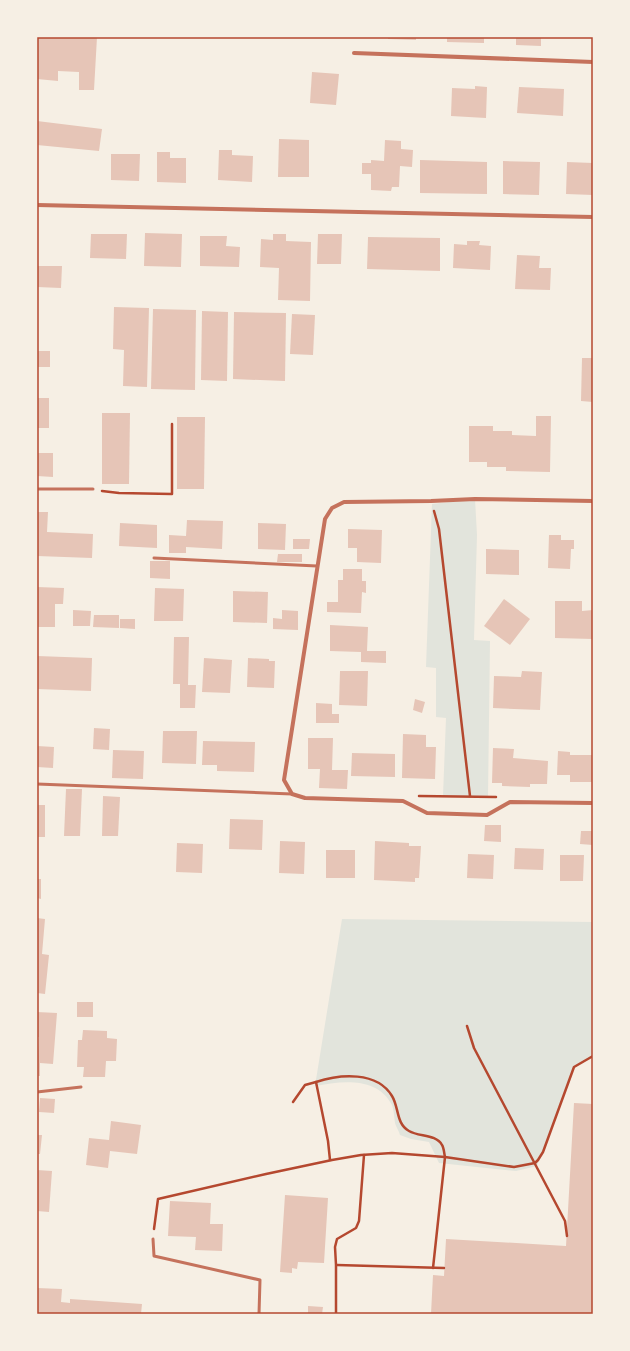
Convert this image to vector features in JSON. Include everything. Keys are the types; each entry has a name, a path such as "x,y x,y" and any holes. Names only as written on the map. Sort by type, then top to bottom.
{"street":[{"path":"354,53 593,62"},
{"path":"37,205 593,216"},
{"path":"593,501 475,499 344,502 332,508 325,519 284,780 292,794 305,798 403,801 427,813 487,815 510,802 593,803"}],"lane":[{"path":"37,490 93,489"},
{"path":"154,558 318,566"},
{"path":"37,784 292,794"},
{"path":"37,1092 81,1087"},
{"path":"153,1239 154,1256 260,1280 259,1314"}],"path":[{"path":"93,489 119,493 172,494 172,424"},
{"path":"431,501 438,529 470,796"},
{"path":"403,801 414,796 470,796 497,797 510,802"},
{"path":"467,1026 474,1048 565,1221 567,1236"},
{"path":"153,1239 158,1199 196,1189 330,1160 364,1154 392,1153 445,1157 514,1167 535,1163 543,1152 574,1067 593,1056"},
{"path":"293,1102 306,1085 323,1079 351,1076 368,1078 381,1084 392,1096 401,1124 408,1131 436,1138 443,1145 445,1157 433,1268"},
{"path":"316,1082 328,1141 330,1160"},
{"path":"336,1314 335,1247 337,1239 356,1228 359,1221 364,1154"},
{"path":"336,1265 444,1268"}],"shaded area":[{"path":"475,499 477,535 474,640 490,641 488,797 443,796 446,718 436,717 436,668 426,667 432,504"},
{"path":"342,919 593,922 593,1056 574,1067 537,1166 516,1171 439,1163 429,1142 411,1139 400,1135 395,1123 392,1105 377,1089 368,1085 347,1082 315,1086"}],"building":[{"path":"37,37 97,37 94,90 79,90 79,72 58,71 58,81 37,79"},
{"path":"388,37 416,37 416,40 388,39"},
{"path":"447,37 484,37 484,43 447,42"},
{"path":"516,37 541,37 541,46 516,45"},
{"path":"312,72 339,74 336,105 310,103"},
{"path":"475,86 487,87 486,118 451,116 452,88 475,89"},
{"path":"519,87 564,89 563,116 517,113"},
{"path":"37,121 102,129 99,151 37,145"},
{"path":"279,139 309,140 309,177 278,177"},
{"path":"385,140 401,141 401,149 413,150 412,167 400,166 399,187 392,187 391,191 371,190 371,174 362,174 362,163 371,163 371,160 384,161"},
{"path":"219,150 232,150 232,155 253,156 252,182 218,180"},
{"path":"157,152 170,152 170,158 186,158 186,183 157,182"},
{"path":"111,154 140,154 139,181 111,180"},
{"path":"420,160 487,162 487,194 420,193"},
{"path":"503,161 540,162 539,195 503,194"},
{"path":"567,162 593,163 593,195 566,194"},
{"path":"145,233 182,234 181,267 144,266"},
{"path":"91,234 127,234 126,259 90,258"},
{"path":"273,234 286,234 286,241 311,242 310,301 278,300 279,268 260,267 261,239 273,240"},
{"path":"318,234 342,234 341,264 317,264"},
{"path":"200,236 227,236 226,246 240,247 239,267 200,266"},
{"path":"368,237 440,238 440,271 367,269"},
{"path":"467,241 480,241 479,245 491,246 490,270 453,268 454,244 467,245"},
{"path":"517,255 540,256 539,268 551,268 550,290 515,289"},
{"path":"37,266 62,266 61,288 37,287"},
{"path":"114,307 149,308 147,387 123,386 124,350 113,349"},
{"path":"153,309 196,310 195,390 151,389"},
{"path":"202,311 228,312 227,381 201,380"},
{"path":"234,312 286,313 285,381 233,379"},
{"path":"292,314 315,315 313,355 290,354"},
{"path":"37,351 50,351 50,367 37,367"},
{"path":"582,358 593,358 593,402 581,401"},
{"path":"37,398 49,398 49,428 37,428"},
{"path":"102,413 130,413 129,484 102,484"},
{"path":"536,416 551,416 550,472 506,471 506,467 487,467 487,462 469,462 469,426 493,426 493,431 512,431 512,435 536,436"},
{"path":"177,417 205,417 204,489 177,489"},
{"path":"37,453 53,453 53,477 37,476"},
{"path":"37,512 48,512 47,532 93,534 92,558 37,556"},
{"path":"187,520 223,521 222,549 186,547 186,553 169,553 169,535 186,536"},
{"path":"120,523 157,525 157,548 119,546"},
{"path":"258,523 286,524 285,550 258,549"},
{"path":"348,529 382,530 381,563 357,562 357,548 348,548"},
{"path":"549,535 561,535 561,540 574,540 574,549 571,549 570,569 548,568"},
{"path":"293,539 310,539 309,549 293,549"},
{"path":"486,549 519,550 519,575 486,574"},
{"path":"278,554 302,554 302,562 277,562"},
{"path":"150,561 170,561 170,579 150,578"},
{"path":"343,569 362,569 362,581 366,581 366,593 362,592 361,613 327,612 327,602 338,602 338,580 343,580"},
{"path":"37,587 64,588 63,604 55,604 55,627 37,627"},
{"path":"155,588 184,589 183,621 154,621"},
{"path":"233,591 268,592 267,623 233,622"},
{"path":"504,599 530,619 510,645 484,626"},
{"path":"555,601 582,601 582,611 593,610 593,639 555,638"},
{"path":"73,610 91,611 90,626 73,626"},
{"path":"282,610 298,611 298,630 273,629 273,618 282,619"},
{"path":"94,615 119,615 119,628 93,627"},
{"path":"120,619 135,619 135,629 120,628"},
{"path":"330,625 368,627 367,651 386,651 386,663 361,662 361,652 330,651"},
{"path":"174,637 189,637 188,685 196,685 195,708 180,708 180,684 173,684"},
{"path":"37,656 92,658 91,691 37,689"},
{"path":"204,658 232,660 230,693 202,692"},
{"path":"248,658 269,659 269,661 275,661 274,688 247,687"},
{"path":"340,671 368,671 367,706 339,705"},
{"path":"522,671 542,672 540,710 493,708 494,676 521,677"},
{"path":"415,699 425,702 422,713 413,710"},
{"path":"316,703 332,704 332,714 339,714 339,723 316,723"},
{"path":"94,728 110,729 109,750 93,749"},
{"path":"163,731 197,731 196,764 162,763"},
{"path":"403,734 426,735 426,747 436,747 435,779 402,778"},
{"path":"308,738 333,738 332,770 348,770 347,789 319,788 320,769 308,769"},
{"path":"203,741 255,742 254,772 217,771 217,765 202,765"},
{"path":"37,746 54,747 53,768 37,767"},
{"path":"493,748 514,749 513,758 548,761 547,784 530,784 530,787 502,786 502,783 492,783"},
{"path":"113,750 144,751 143,779 112,778"},
{"path":"558,751 570,752 570,755 593,755 593,782 570,782 570,775 557,775"},
{"path":"352,753 395,754 395,777 351,776"},
{"path":"66,789 82,789 80,836 64,836"},
{"path":"103,796 120,797 118,836 102,836"},
{"path":"37,805 45,805 45,837 37,837"},
{"path":"230,819 263,820 262,850 229,849"},
{"path":"485,825 501,825 501,842 484,841"},
{"path":"581,831 593,831 593,845 580,844"},
{"path":"280,841 305,842 304,874 279,873"},
{"path":"375,841 409,843 409,846 421,846 419,878 415,878 415,882 374,880"},
{"path":"177,843 203,844 202,873 176,872"},
{"path":"515,848 544,849 543,870 514,869"},
{"path":"326,850 355,850 355,878 326,878"},
{"path":"468,854 494,855 493,879 467,878"},
{"path":"560,855 584,855 583,881 560,881"},
{"path":"37,879 41,879 41,899 37,898"},
{"path":"37,918 45,919 42,954 49,955 45,994 37,993"},
{"path":"77,1002 93,1002 93,1017 77,1017"},
{"path":"37,1012 57,1013 53,1064 40,1063 40,1076 37,1076 39,1037 37,1037"},
{"path":"83,1030 107,1031 107,1038 117,1039 116,1061 106,1061 105,1077 83,1077 84,1067 77,1067 78,1040 82,1040"},
{"path":"40,1098 55,1099 54,1113 39,1112"},
{"path":"574,1103 593,1104 593,1314 431,1314 433,1275 444,1276 446,1239 566,1246"},
{"path":"111,1121 141,1125 137,1154 110,1151 108,1168 86,1165 89,1138 109,1140"},
{"path":"37,1135 42,1135 40,1154 37,1154"},
{"path":"37,1170 52,1171 49,1212 37,1211"},
{"path":"285,1195 328,1198 324,1263 298,1262 297,1269 292,1268 292,1273 280,1272"},
{"path":"170,1201 211,1203 210,1224 223,1224 222,1251 195,1250 196,1237 168,1236"},
{"path":"37,1288 62,1289 61,1302 70,1303 70,1299 142,1304 141,1314 37,1314"},
{"path":"308,1306 323,1307 322,1314 308,1314"}]}
